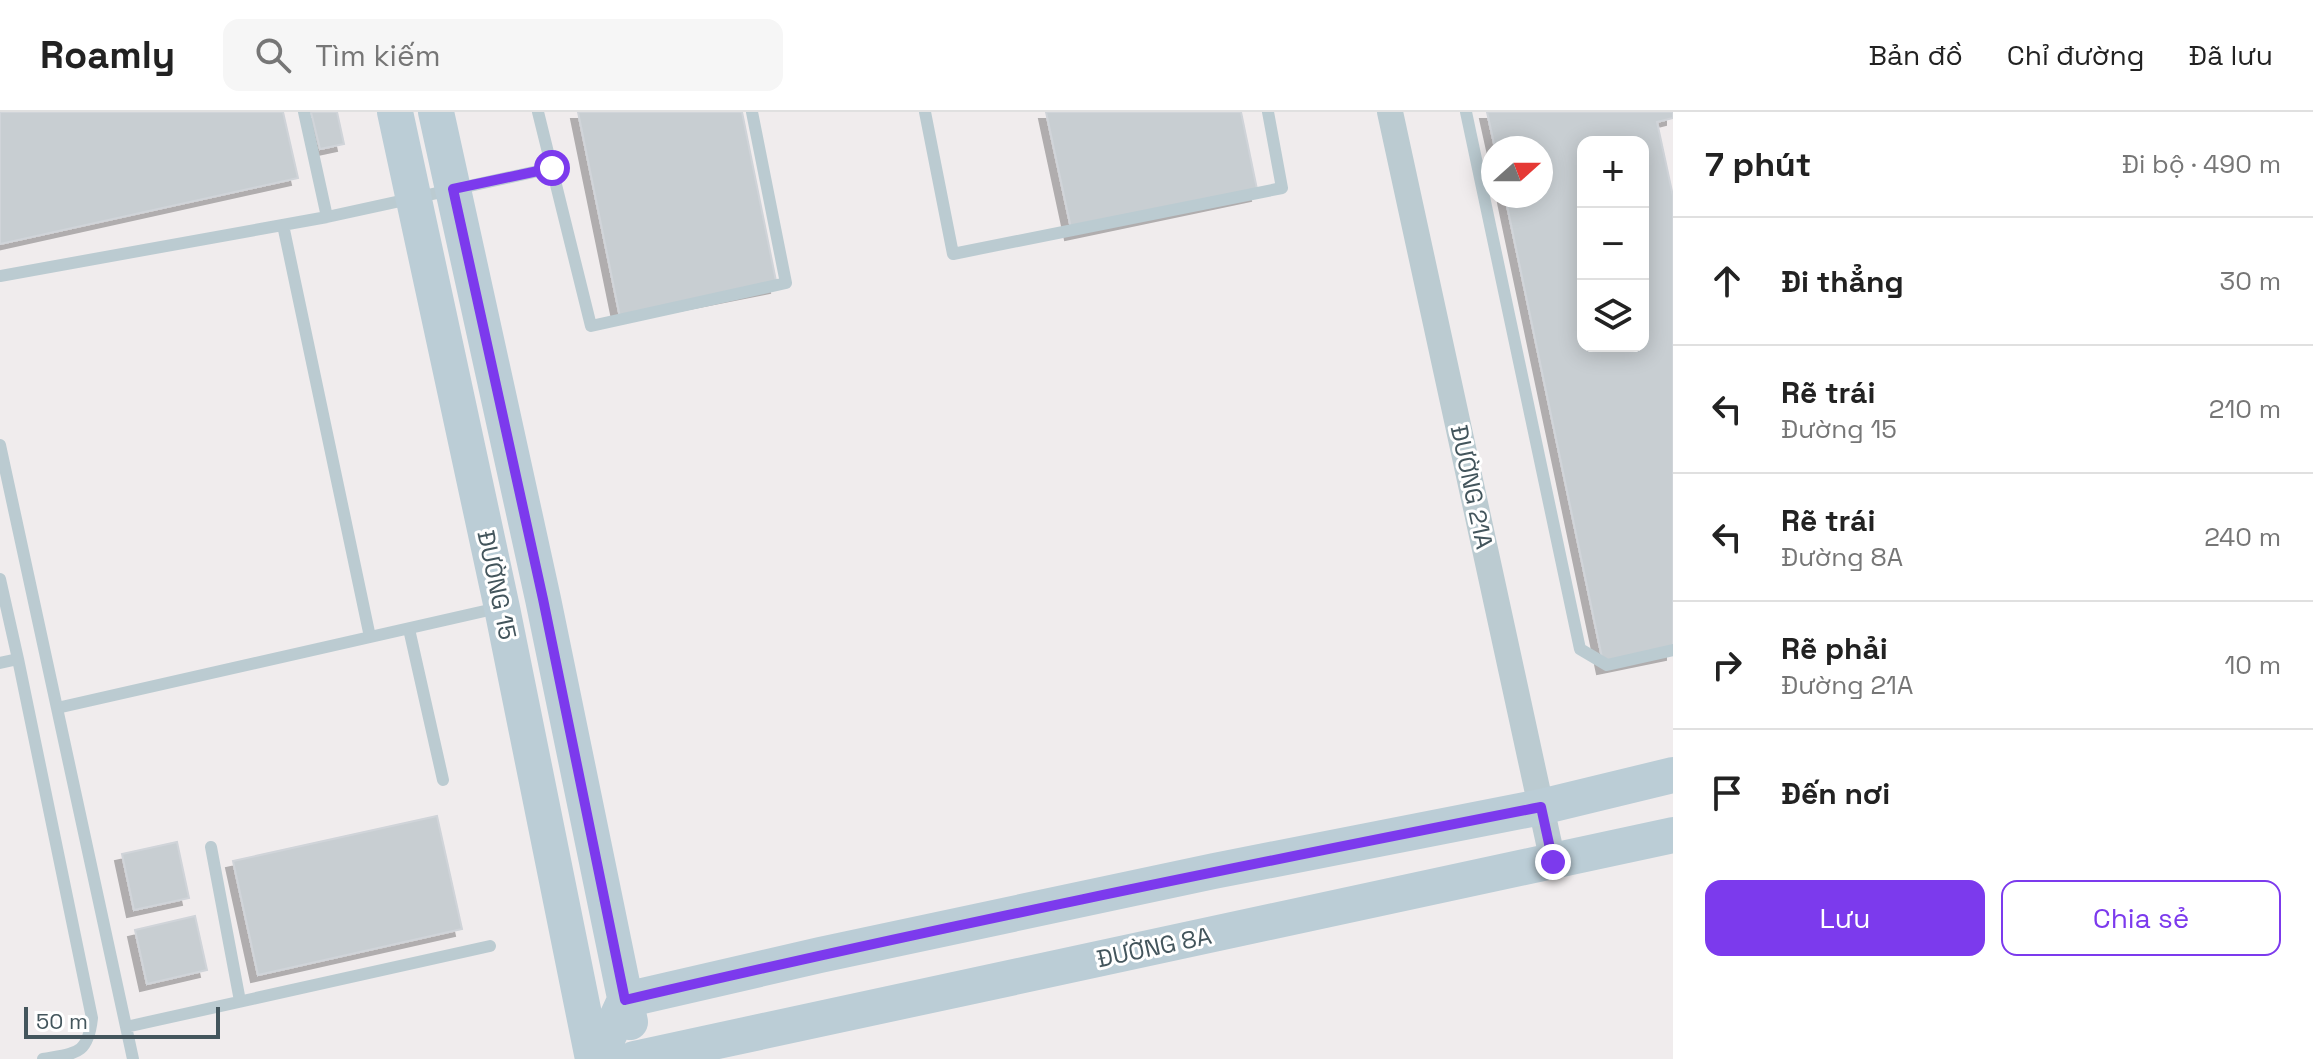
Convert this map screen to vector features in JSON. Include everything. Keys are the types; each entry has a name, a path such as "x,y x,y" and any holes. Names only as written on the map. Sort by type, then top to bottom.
{"street":[{"name":"ĐƯỜNG 15","path":"395,112 595,1059"},
{"name":"ĐƯỜNG 15","path":"436,112 543,599 637,1059"},
{"name":"ĐƯỜNG 21A","path":"1390,112 1553,862"},
{"path":"595,1059 625,1000 1214,871 1541,807 1673,775"},
{"name":"ĐƯỜNG 8A","path":"637,1059 1673,835"}],"lane":[{"path":"304,112 327,217"},
{"path":"538,112 591,326 786,283 752,112"},
{"path":"925,112 953,254 1282,188 1268,112"},
{"path":"1466,112 1580,649 1607,665 1673,650"},
{"path":"0,276 327,217 552,168"},
{"path":"283,225 370,637"},
{"path":"0,445 133,1059"},
{"path":"0,579 92,1018 85,1046 77,1052 43,1059"},
{"path":"57,708 502,608"},
{"path":"409,629 443,780"},
{"path":"0,663 18,659"},
{"path":"211,847 240,1001"},
{"path":"126,1027 490,946"}],"building":[{"path":"0,112 283,112 298,178 0,244"},
{"path":"311,112 337,112 344,144 320,149"},
{"path":"578,112 742,112 777,286 620,317"},
{"path":"1046,112 1241,112 1258,194 1072,233"},
{"path":"1487,112 1673,112 1673,118 1657,122 1673,196 1673,653 1604,667 1508,208 1553,208 1553,136 1492,136"},
{"path":"437,816 462,929 258,975 233,861"},
{"path":"177,842 189,898 134,910 122,854"},
{"path":"195,916 207,970 147,984 135,930"}],"route":[{"path":"552,168 453,189 543,599 625,1000 1214,871 1541,807 1553,862"}]}
